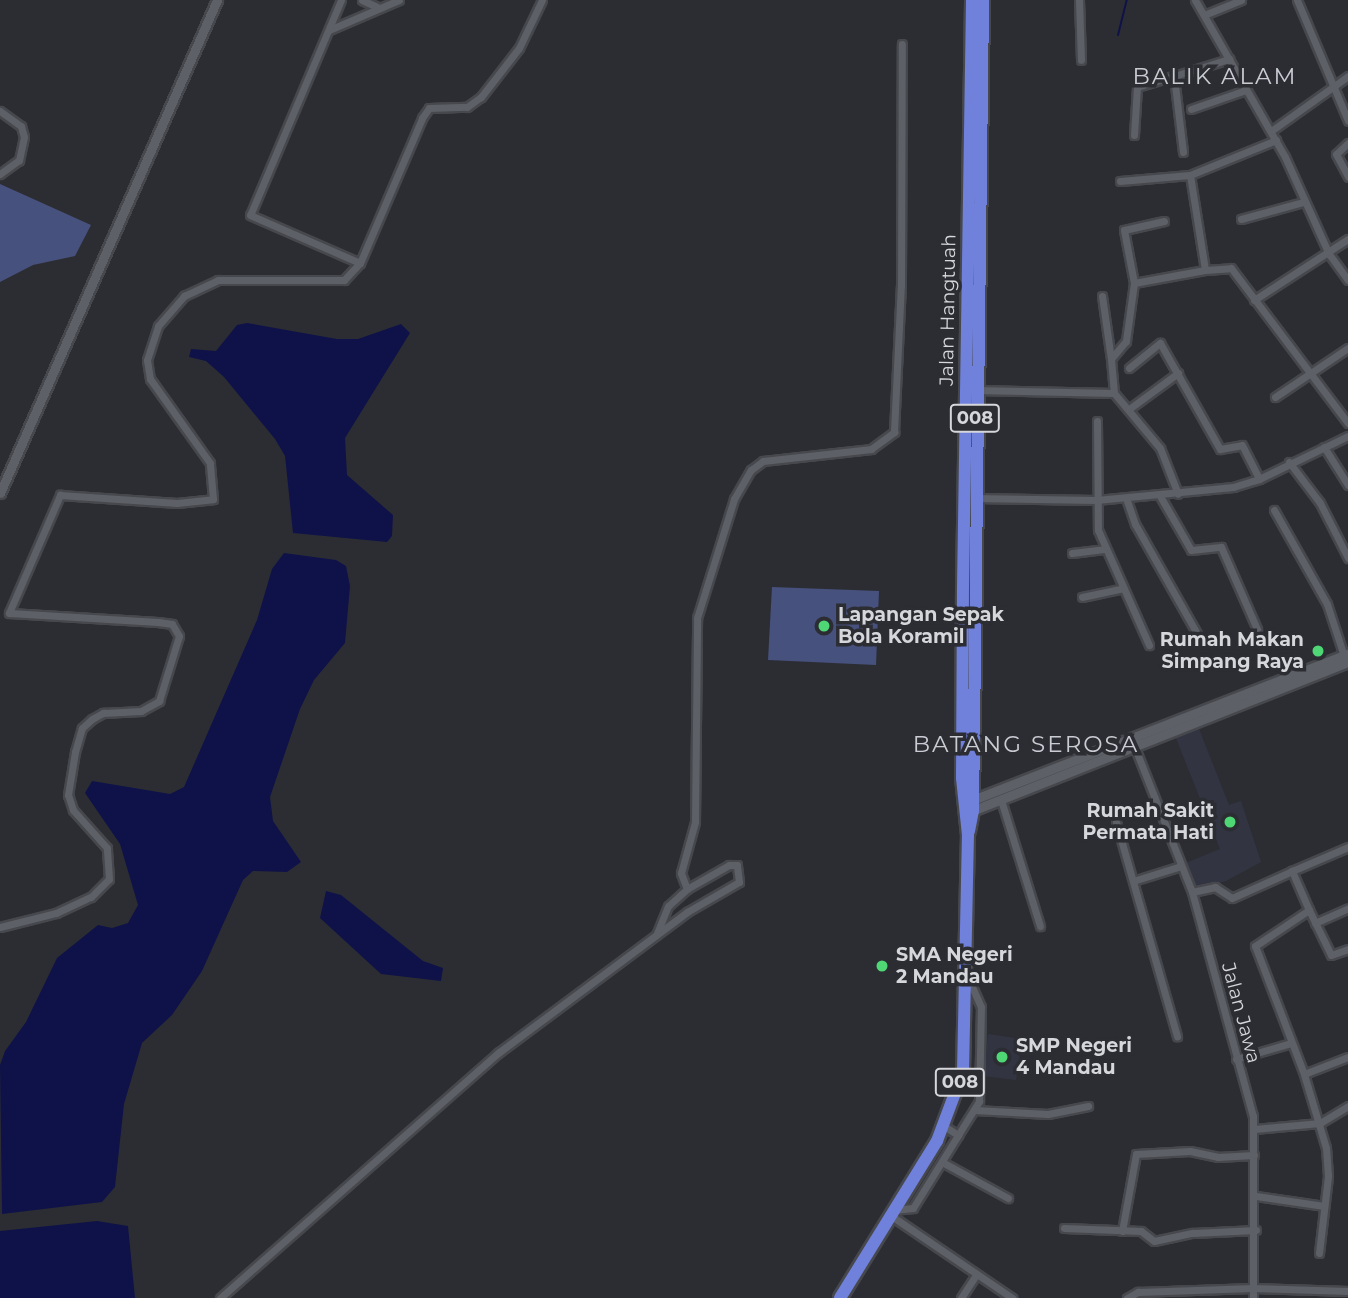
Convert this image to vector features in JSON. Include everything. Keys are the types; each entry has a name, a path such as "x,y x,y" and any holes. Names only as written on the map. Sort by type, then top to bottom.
{"highway":[{"name":"Jalan Hangtuah","path":"969,587 974,498 977,15 972,0"},
{"name":"Jalan Hangtuah","path":"968,978 969,587 977,15 983,0"},
{"name":"008","path":"840,1298 944,1126 963,1072 968,978"}],"street":[{"path":"0,493 217,0"},
{"path":"341,0 250,215 360,263"},
{"path":"362,0 379,8"},
{"path":"328,30 399,0"},
{"path":"0,928 57,913 91,897 109,879 107,848 73,810 68,795 75,752 82,728 92,719 103,713 141,711 159,701 179,636 178,629 165,623 9,613 60,495 177,503 213,499 210,463 150,379 147,360 158,326 184,296 218,280 344,280 360,263 422,118 429,108 467,107 481,97 519,48 542,0"},
{"path":"1079,0 1081,60"},
{"path":"1195,0 1276,140 1329,254 1348,279"},
{"path":"1204,15 1241,0"},
{"path":"1297,0 1348,121"},
{"path":"687,890 681,873 695,822 697,618 734,499 751,470 763,461 871,449 894,432 900,327 902,44"},
{"path":"1133,135 1137,88 1229,59"},
{"path":"1174,76 1183,152"},
{"path":"1271,131 1348,76"},
{"path":"1191,109 1246,90"},
{"path":"0,111 21,126 24,137 19,160 0,174"},
{"path":"1120,181 1190,175 1276,140"},
{"path":"1348,143 1336,154 1348,177"},
{"path":"1190,175 1205,270"},
{"path":"1241,219 1303,202"},
{"path":"1111,359 1126,341 1134,283 1124,230 1131,225 1164,221"},
{"path":"1254,300 1329,254 1348,239"},
{"path":"1134,283 1229,267 1313,373 1348,423"},
{"path":"1102,296 1114,393 1160,448 1178,494"},
{"path":"1129,368 1158,343 1178,373 1220,449 1242,445 1259,479"},
{"path":"1275,397 1348,348"},
{"path":"1129,409 1178,373"},
{"path":"975,390 1114,393"},
{"path":"1097,421 1096,500 1104,548 1120,589 1149,645"},
{"path":"974,498 1096,500 1178,494 1259,479 1348,436"},
{"path":"1324,447 1348,485"},
{"path":"1289,463 1320,503 1348,558"},
{"path":"1160,496 1191,550 1221,547 1257,628"},
{"path":"1126,498 1135,524 1199,637"},
{"path":"1273,510 1327,604 1347,657"},
{"path":"1072,553 1104,548"},
{"path":"1082,597 1120,589"},
{"path":"968,807 1001,800 1099,756 1135,748 1347,657"},
{"path":"968,807 1347,657"},
{"name":"Jalan Jawa","path":"1135,748 1192,892 1254,1129 1256,1230 1253,1298"},
{"path":"1001,800 1040,926"},
{"path":"1116,822 1177,1036"},
{"path":"1192,892 1215,887 1232,898 1348,847"},
{"path":"220,1298 459,1084 656,935 739,882 741,870 729,865 687,890 668,906 656,935"},
{"path":"1133,881 1181,866"},
{"path":"1292,872 1331,954 1348,949"},
{"path":"1315,923 1348,908"},
{"path":"1309,910 1255,946 1320,1123 1328,1176 1319,1253"},
{"path":"892,1212 913,1208 944,1163 975,1110 981,1079 981,1007 968,978"},
{"path":"1236,1059 1291,1043"},
{"path":"1304,1074 1348,1057"},
{"path":"975,1110 1048,1114 1088,1106"},
{"path":"1254,1129 1320,1123 1348,1106"},
{"path":"944,1126 958,1135"},
{"path":"1122,1231 1136,1154 1190,1151 1218,1157 1254,1155"},
{"path":"944,1163 1008,1198"},
{"path":"1256,1196 1324,1206"},
{"path":"892,1212 976,1275 1012,1298"},
{"path":"1065,1228 1144,1232 1154,1241 1193,1233 1256,1230"},
{"path":"961,1298 976,1275"},
{"path":"1127,1298 1138,1292 1253,1288 1348,1290"}],"shaded area":[{"path":"0,184 91,225 75,256 33,265 0,282"},
{"path":"247,323 337,339 358,339 401,324 410,333 345,438 347,475 393,515 392,536 387,542 293,533 285,456 275,439 224,377 206,361 189,357 191,349 216,351 237,325"},
{"path":"284,553 336,560 346,566 350,586 345,643 314,680 300,709 270,797 273,821 301,862 287,872 253,871 243,880 202,971 172,1015 142,1043 124,1104 115,1187 102,1202 2,1214 0,1065 5,1051 26,1022 57,958 98,925 112,928 128,923 138,905 120,844 85,793 92,781 170,794 184,787 257,620 272,569"},
{"name":"Lapangan Sepak Bola Koramil","path":"772,587 879,591 876,665 768,660"},
{"name":"Rumah Sakit Permata Hati","path":"1199,729 1229,805 1241,801 1261,862 1226,881 1194,890 1183,864 1220,849 1176,738"},
{"path":"326,891 341,895 423,961 443,968 441,981 381,974 320,918"},
{"name":"SMP Negeri 4 Mandau","path":"988,1034 1022,1039 1016,1080 983,1076"},
{"path":"97,1221 128,1226 135,1298 0,1298 0,1231"}],"waterway":[{"path":"1118,35 1127,0"}],"place":[{"name":"Lapangan Sepak Bola Koramil","path":"824,626"},
{"name":"Rumah Makan Simpang Raya","path":"1318,651"},
{"name":"Rumah Sakit Permata Hati","path":"1230,822"},
{"name":"SMA Negeri 2 Mandau","path":"882,966"},
{"name":"SMP Negeri 4 Mandau","path":"1002,1057"}],"district":[{"name":"BALIK ALAM","path":"1215,76"},
{"name":"BATANG SEROSA","path":"1026,744"}]}
